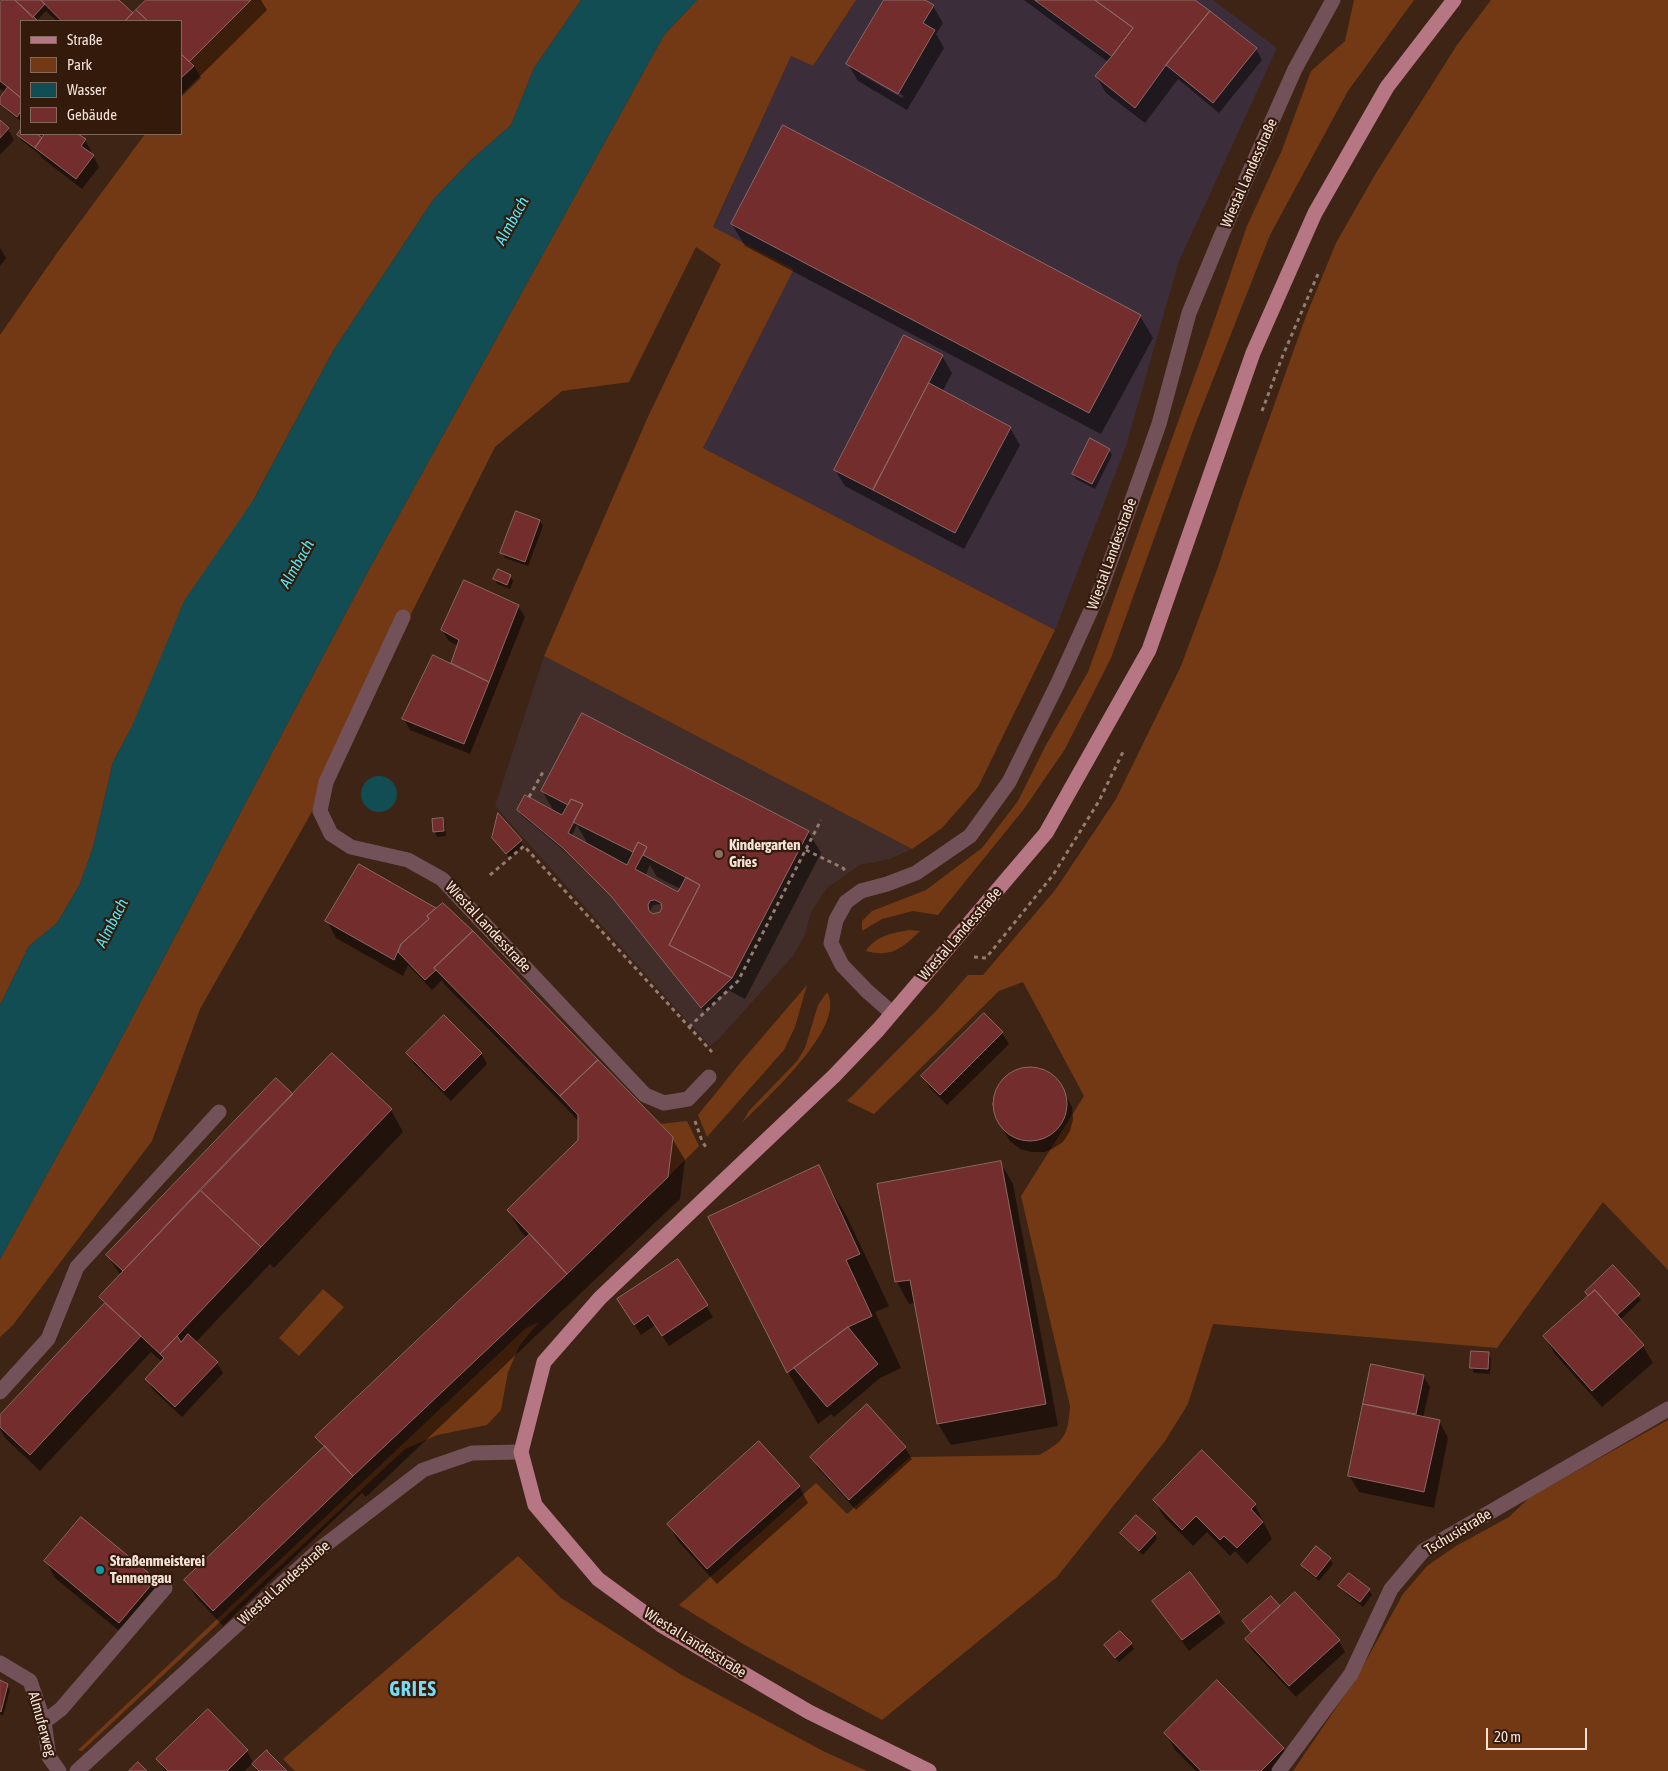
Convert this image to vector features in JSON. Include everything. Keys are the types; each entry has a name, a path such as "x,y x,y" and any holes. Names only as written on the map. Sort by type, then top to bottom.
{"main road":[{"name":"Wiestal Landesstraße","path":"929,1771 809,1712 661,1625 598,1579 535,1505 521,1452 544,1362 600,1298 834,1076 892,1013 1046,833 1149,650 1253,353 1315,213 1387,87 1454,0"}],"street":[{"name":"Wiestal Landesstraße","path":"892,1013 842,965 831,943 840,910 846,902 860,891 887,884 916,873 970,836 1009,782 1058,685 1101,588 1159,424 1189,313 1295,69 1333,0"},
{"name":"Wiestal Landesstraße","path":"403,617 326,782 320,811 331,834 351,847 408,860 442,879 645,1095 664,1103 688,1099 709,1077"},
{"path":"0,1392 48,1339 76,1268 219,1112"},
{"name":"Tschusistraße","path":"1279,1771 1351,1674 1391,1589 1423,1551 1668,1409"},
{"name":"Wiestal Landesstraße","path":"77,1771 320,1549 423,1470 472,1453 521,1452"},
{"path":"44,1722 61,1710 165,1588"},
{"name":"Almuferweg","path":"0,1663 30,1681 44,1722 49,1757 59,1771"}],"path":[{"path":"530,797 543,772"},
{"path":"689,1027 738,981 821,820"},
{"path":"490,875 524,846 714,1055"},
{"path":"806,850 843,868 860,891"}],"shaded area":[{"path":"856,0 1213,0 1277,48 1179,261 1126,446 1055,630 703,448 794,269 713,228 791,56 813,66"},
{"name":"Kindergarten Gries","path":"544,656 912,849 890,859 860,865 827,888 811,912 805,935 793,956 719,1039 710,1046 495,806"}],"green space":[{"path":"251,0 581,0 534,68 511,125 470,161 433,200 333,351 113,762 93,847 80,884 57,923 29,946 0,1005 0,335 57,253 144,135 182,135 182,96 201,78 194,66 189,62"},
{"path":"697,0 856,0 813,66 791,56 713,227 794,269 703,448 1055,630 978,787 942,828 912,849 544,656 647,419 721,264 696,247 629,382 562,391 495,447 309,817 200,1009 152,1141 13,1325 0,1337 0,1259 103,1073 367,573 664,35"},
{"path":"1354,0 1414,0 1348,91 1270,235 1195,425 1111,658 1065,749 1024,809 938,915 913,911 882,919 862,931 862,921 872,911 926,890 982,848 1018,801 1046,745 1088,672 1247,226 1282,150 1311,71 1345,41"},
{"path":"1491,0 1668,0 1668,1270 1603,1202 1497,1348 1213,1324 1188,1404 1165,1441 1057,1577 882,1720 743,1644 679,1605 816,1483 847,1514 910,1457 1039,1455 1055,1446 1064,1436 1068,1424 1070,1406 1021,1196 1084,1096 1023,982 999,991 874,1114 847,1101 936,1011 968,975 983,975 1056,889 1116,799 1181,666 1217,570 1306,316 1336,243 1376,173 1457,45"},
{"path":"909,930 920,931 896,950 883,953 866,951 879,939"},
{"path":"807,985 795,1027 784,1050 707,1137 698,1115"},
{"path":"827,992 830,1006 826,1023 815,1042 785,1080 742,1123 749,1111 797,1061 805,1048 818,1005"},
{"path":"687,1121 699,1146 668,1177 673,1137 660,1124"},
{"path":"323,1289 344,1307 299,1356 279,1338"},
{"path":"539,1322 520,1345 508,1372 501,1410 487,1425 437,1435 405,1449 82,1751 78,1750 526,1328"},
{"path":"1668,1420 1668,1771 1293,1771 1357,1677 1403,1594 1427,1566 1456,1546 1509,1517 1530,1497"},
{"path":"518,1556 561,1598 680,1674 823,1751 867,1771 295,1771 283,1759"}],"water":[{"name":"Almbach","path":"581,0 697,0 664,35 367,573 103,1073 0,1259 0,1005 29,946 57,923 80,884 93,847 113,762 132,726 184,601 254,499 333,351 433,200 470,161 511,125 534,68"},
{"path":"379,776 386,777 392,781 396,787 396,801 392,807 386,811 379,812 372,811 366,807 362,801 361,794 362,787 366,781 372,777"}],"building":[{"path":"2,0 15,0 37,20 20,20 20,97 0,81 0,2"},
{"path":"15,0 41,0 45,4 33,17"},
{"path":"41,0 119,0 133,13 126,20 61,20"},
{"path":"146,0 251,0 189,62 182,55 182,20 147,20 136,10"},
{"path":"884,0 925,0 934,5 923,23 935,30 898,94 846,64"},
{"path":"1035,0 1095,0 1133,28 1112,56"},
{"path":"1095,0 1195,0 1210,11 1166,65 1135,108 1095,76 1133,28"},
{"path":"136,10 147,20 126,20"},
{"path":"1210,11 1257,48 1213,103 1166,65"},
{"path":"182,55 194,66 182,77"},
{"path":"8,87 20,97 20,112 17,117 0,104 0,98"},
{"path":"0,120 9,128 0,138"},
{"path":"783,125 1141,315 1089,413 731,224"},
{"path":"20,130 20,135 38,135 42,138 35,148 17,135"},
{"path":"44,135 80,135 86,139 81,146 94,155 76,179 35,148"},
{"path":"904,335 943,355 873,490 834,470"},
{"path":"929,383 1011,427 955,533 873,490"},
{"path":"1090,438 1110,449 1092,484 1072,474"},
{"path":"516,511 540,520 525,562 500,553"},
{"path":"498,569 511,575 507,585 493,579"},
{"path":"464,580 519,605 489,682 451,663 459,640 441,630"},
{"path":"433,655 489,682 464,744 402,719"},
{"path":"582,713 809,831 732,978 669,945 700,885 643,855 647,847 638,842 633,852 573,822 583,804 571,799 568,805 541,791"},
{"path":"525,795 562,815 571,799 583,804 568,833 627,865 638,842 647,847 635,869 678,892 686,877 700,885 669,945 732,978 701,1008 611,896 563,848 517,810","holes":["655,900 661,903 662,908 660,912 653,914 649,911 648,905 650,901"]},
{"path":"498,813 522,840 506,854 492,838"},
{"path":"443,818 444,831 433,832 432,819"},
{"path":"359,864 436,908 427,916 429,919 401,944 394,960 325,921"},
{"path":"443,903 473,931 434,968 436,970 425,980 398,952 401,944 429,919 427,916"},
{"path":"473,931 598,1060 560,1096 434,968"},
{"path":"984,1013 1003,1032 940,1095 921,1076"},
{"path":"444,1015 482,1053 444,1091 406,1053"},
{"path":"332,1053 392,1109 261,1247 200,1190"},
{"path":"598,1060 673,1137 668,1177 567,1274 507,1210 578,1140 578,1115 560,1096"},
{"path":"1023,1067 1037,1067 1051,1073 1061,1083 1067,1097 1067,1111 1061,1125 1051,1135 1037,1141 1023,1141 1009,1135 999,1125 993,1111 993,1097 999,1083 1009,1073"},
{"path":"276,1078 293,1094 123,1271 106,1255"},
{"path":"1001,1161 1046,1404 937,1424 910,1280 895,1282 877,1184"},
{"path":"819,1165 860,1254 846,1260 872,1316 848,1327 787,1373 708,1217"},
{"path":"200,1190 261,1247 160,1354 99,1297"},
{"path":"530,1234 567,1274 353,1476 315,1437"},
{"path":"678,1259 708,1305 662,1336 648,1315 634,1325 617,1299"},
{"path":"1613,1265 1640,1294 1617,1315 1595,1290 1588,1296 1585,1292"},
{"path":"1595,1290 1644,1345 1592,1391 1543,1336"},
{"path":"105,1303 141,1336 30,1455 0,1427 0,1415"},
{"path":"848,1327 878,1364 827,1407 794,1368"},
{"path":"188,1334 218,1362 175,1407 145,1379 164,1358 160,1354 177,1336 181,1342"},
{"path":"1471,1351 1489,1352 1488,1369 1470,1368"},
{"path":"1371,1364 1424,1375 1416,1414 1363,1404"},
{"path":"867,1404 906,1447 849,1500 810,1457"},
{"path":"1363,1404 1440,1420 1424,1492 1348,1476"},
{"path":"759,1441 800,1486 707,1569 667,1524"},
{"path":"325,1446 353,1476 213,1611 184,1580"},
{"path":"1202,1450 1256,1504 1251,1509 1263,1522 1237,1548 1224,1536 1220,1540 1196,1516 1182,1530 1153,1500"},
{"path":"1136,1515 1156,1533 1139,1551 1120,1533"},
{"name":"Straßenmeisterei Tennengau","path":"81,1517 156,1579 119,1623 44,1561"},
{"path":"1316,1546 1331,1558 1316,1577 1301,1565"},
{"path":"1190,1572 1220,1612 1182,1640 1152,1601"},
{"path":"1349,1573 1370,1589 1360,1602 1338,1586"},
{"path":"1295,1592 1340,1640 1289,1686 1245,1639"},
{"path":"1271,1596 1280,1606 1251,1632 1242,1621"},
{"path":"1120,1631 1132,1643 1115,1658 1104,1645"},
{"path":"0,1680 8,1684 1,1712 0,1711"},
{"path":"1217,1680 1284,1748 1261,1771 1201,1771 1164,1733"},
{"path":"208,1709 248,1750 227,1771 168,1771 156,1759"},
{"path":"267,1750 287,1771 259,1771 252,1764"},
{"path":"138,1762 147,1771 129,1771"}],"place":[{"name":"Kindergarten Gries","path":"719,854"},
{"name":"Straßenmeisterei Tennengau","path":"100,1570"}],"district":[{"name":"GRIES","path":"413,1690"}]}
